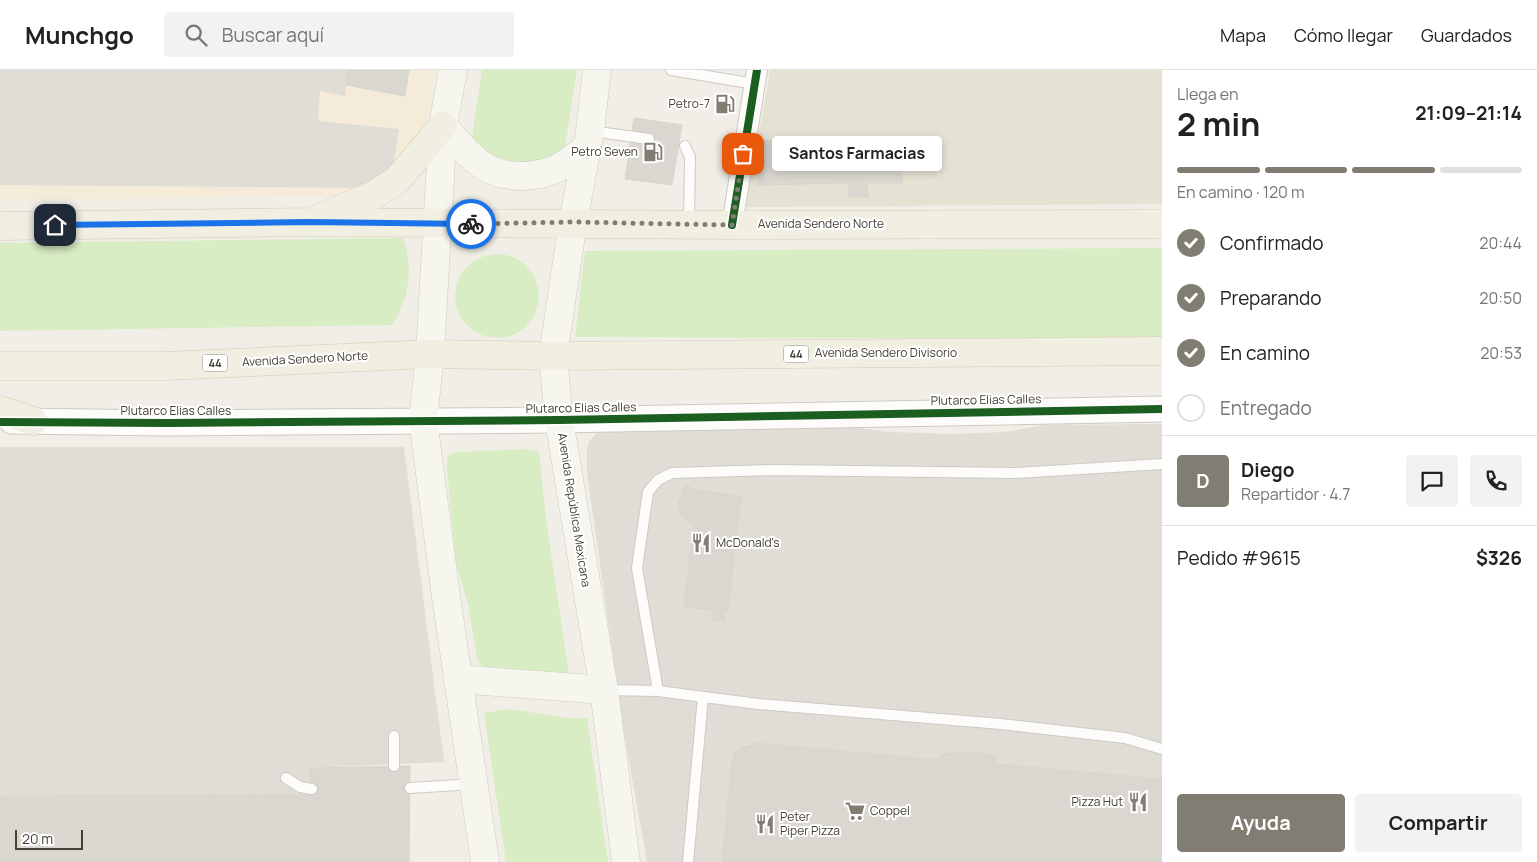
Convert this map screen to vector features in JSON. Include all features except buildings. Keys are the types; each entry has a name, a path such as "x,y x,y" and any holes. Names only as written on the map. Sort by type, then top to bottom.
{"main road":[{"path":"453,70 443,126 430,354 423,420 485,862"},
{"name":"Avenida República Mexicana","path":"597,70 588,139 573,222 553,356 560,420 604,690 626,862"},
{"path":"443,126 476,162 489,170 522,176 552,170 588,139"},
{"path":"310,222 376,194 397,180 443,126"},
{"name":"Avenida Sendero Norte","path":"0,226 310,222 437,224 573,222 732,225 1162,224"},
{"name":"Avenida Sendero Divisorio","path":"430,354 553,356 1162,351"},
{"name":"Avenida Sendero Norte","path":"0,366 166,366 430,354"},
{"path":"0,410 33,421"},
{"path":"458,679 604,690"}],"street":[{"path":"732,225 756,77"},
{"name":"Plutarco Elias Calles","path":"0,422 168,423 560,420 1162,409"}],"lane":[{"path":"671,70 756,77"},
{"path":"588,139 649,139"},
{"path":"685,146 690,157 689,224"},
{"path":"658,691 637,568 648,492 658,480 672,473 773,470 1015,472 1162,464"},
{"path":"604,690 658,691 758,704 1002,724 1125,738 1162,749"},
{"path":"688,862 703,697"},
{"path":"394,736 394,766"},
{"path":"286,778 300,786 312,789"},
{"path":"410,788 474,784"}],"shaded area":[{"path":"0,70 435,70 426,130 413,152 354,195 0,201"},
{"path":"0,70 348,70 345,96 320,91 318,121 399,129 392,173 369,188 0,185"},
{"path":"770,70 1162,70 1162,204 746,207"},
{"path":"1162,424 1162,779 995,764 997,758 977,752 941,754 940,760 755,743 747,744 734,754 732,763 722,862 647,862 623,727 587,473 587,450 589,442 596,434 604,430 844,426 889,432 953,434 1005,432 1044,425"},
{"path":"0,447 404,447 444,762 311,768 312,795 0,796"}],"green space":[{"path":"482,70 577,70 564,153 514,169 477,149 472,137"},
{"path":"403,238 408,260 408,283 402,305 392,325 0,331 0,243"},
{"path":"1162,248 1162,339 575,337 585,251"},
{"path":"489,254 505,254 521,261 532,272 539,288 536,312 527,326 521,331 505,338 489,338 473,331 462,320 455,304 455,288 462,272 473,261"},
{"path":"526,449 539,452 546,519 569,674 483,668 477,658 468,605 455,559 447,468 448,456 456,452"},
{"path":"510,709 568,718 587,718 608,862 506,862 484,713"}],"cycle path":[{"path":"732,225 757,70"},
{"path":"0,422 168,423 559,420 1162,409"}],"way so far":[{"path":"471,224 573,222 732,225 743,154"}],"place":[{"name":"Petro-7","path":"725,104"},
{"name":"Petro Seven","path":"653,152"},
{"name":"Santos Farmacias","path":"743,154"},
{"name":"McDonald's","path":"701,543"},
{"name":"Pizza Hut","path":"1138,802"},
{"name":"Coppel","path":"855,811"},
{"name":"Peter Piper Pizza","path":"765,824"}],"route":[{"path":"55,225 310,222 471,224"}]}
